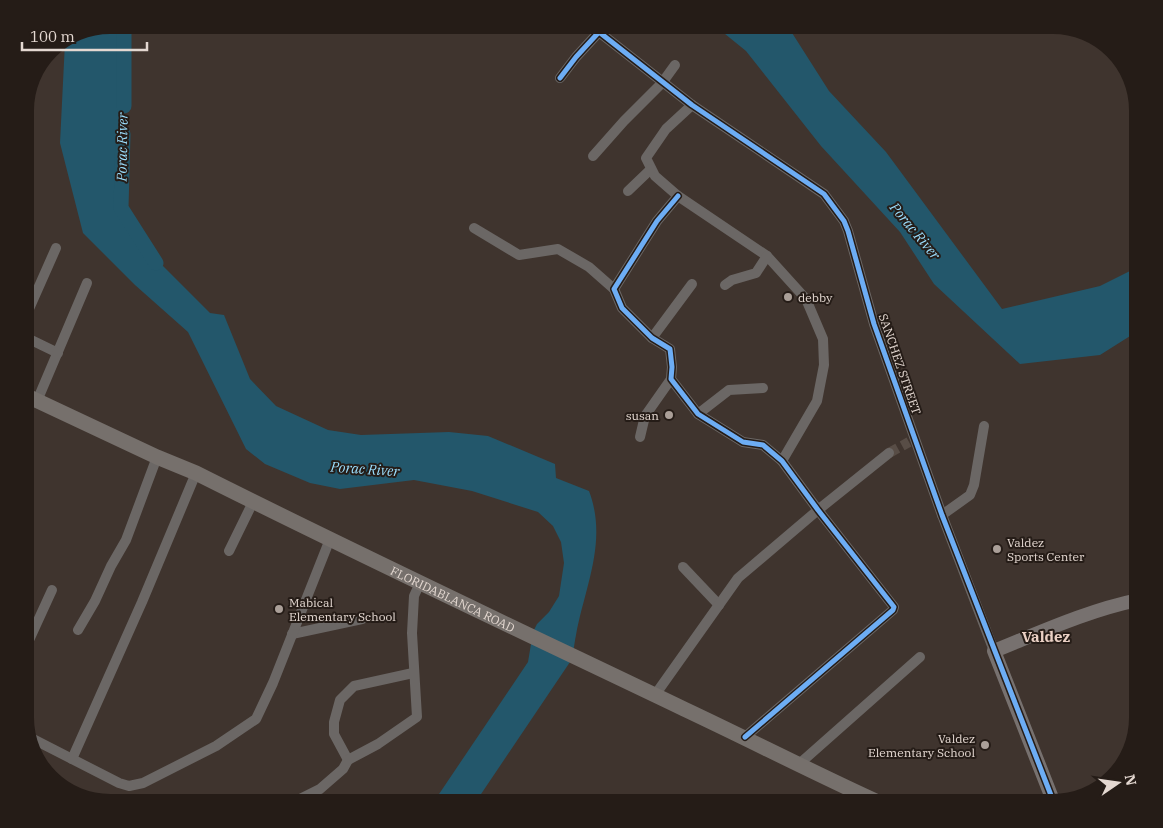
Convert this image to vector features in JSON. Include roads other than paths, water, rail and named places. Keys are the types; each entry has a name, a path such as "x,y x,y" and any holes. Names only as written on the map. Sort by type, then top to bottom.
{"main road":[{"name":"FLORIDABLANCA ROAD","path":"34,399 157,457 196,473 420,583 861,794"}],"street":[{"name":"SANCHEZ STREET","path":"560,78 597,34"},
{"name":"SANCHEZ STREET","path":"602,34 692,105 824,194 841,216 848,231 874,324 912,440 1050,794"},
{"path":"593,156 662,82 675,65"},
{"path":"692,105 666,129 646,158 655,176 678,196 767,256 806,299 823,339 824,365 817,401 782,461"},
{"path":"628,191 651,168"},
{"path":"614,289 657,221 678,196"},
{"path":"474,228 519,254 558,249 589,267 614,289 622,308 652,338 670,349 671,379 645,416 640,437"},
{"path":"34,298 56,248"},
{"path":"725,285 732,280 756,273 767,256"},
{"path":"34,393 58,353 86,283"},
{"path":"652,338 692,284"},
{"path":"34,341 58,353"},
{"path":"671,379 698,414 743,442 763,445 782,461 818,510 893,603 894,607 893,610 745,737"},
{"path":"698,414 729,390 763,388"},
{"path":"942,515 970,495 974,485 984,426"},
{"path":"655,695 738,578 818,510 889,454"},
{"path":"78,630 126,540 157,457"},
{"path":"72,759 142,602 196,473"},
{"path":"229,551 253,502"},
{"path":"37,741 119,783 129,786 143,783 216,746 256,719 273,683 330,539"},
{"path":"682,567 719,605"},
{"path":"310,794 320,789 343,769 348,760 378,744 417,717 412,633 414,596 420,583"},
{"path":"34,629 52,590"},
{"path":"994,651 1101,610 1129,602"},
{"path":"292,634 362,619"},
{"path":"798,765 920,657"},
{"path":"348,760 334,734 334,722 340,700 354,686 414,672"}],"water":[{"path":"100,34 121,34 124,88 120,195 132,230 159,262 210,313 224,315 250,379 276,406 328,430 361,435 449,432 488,436 555,464 556,478 589,491 594,510 596,546 570,662 481,794 439,794 528,662 533,632 559,596 564,563 561,542 553,526 538,512 472,491 414,480 340,489 310,483 265,464 246,449 188,332 135,285 83,233 60,143 65,50 85,38"},
{"path":"725,34 793,34 829,91 886,152 1002,309 1100,286 1129,272 1129,337 1100,355 1020,364 934,284 900,232 821,146 746,51"}],"waterway":[{"name":"Porac River","path":"124,34 124,106"},
{"name":"Porac River","path":"123,134 121,208 156,263"}],"tunnel":[{"path":"889,453 909,442"}],"place":[{"name":"debby","path":"788,297"},
{"name":"susan","path":"669,415"},
{"name":"Valdez Sports Center","path":"997,549"},
{"name":"Mabical Elementary School","path":"279,609"},
{"name":"Valdez Elementary School","path":"985,745"}],"district":[{"name":"Valdez","path":"1046,636"}]}
